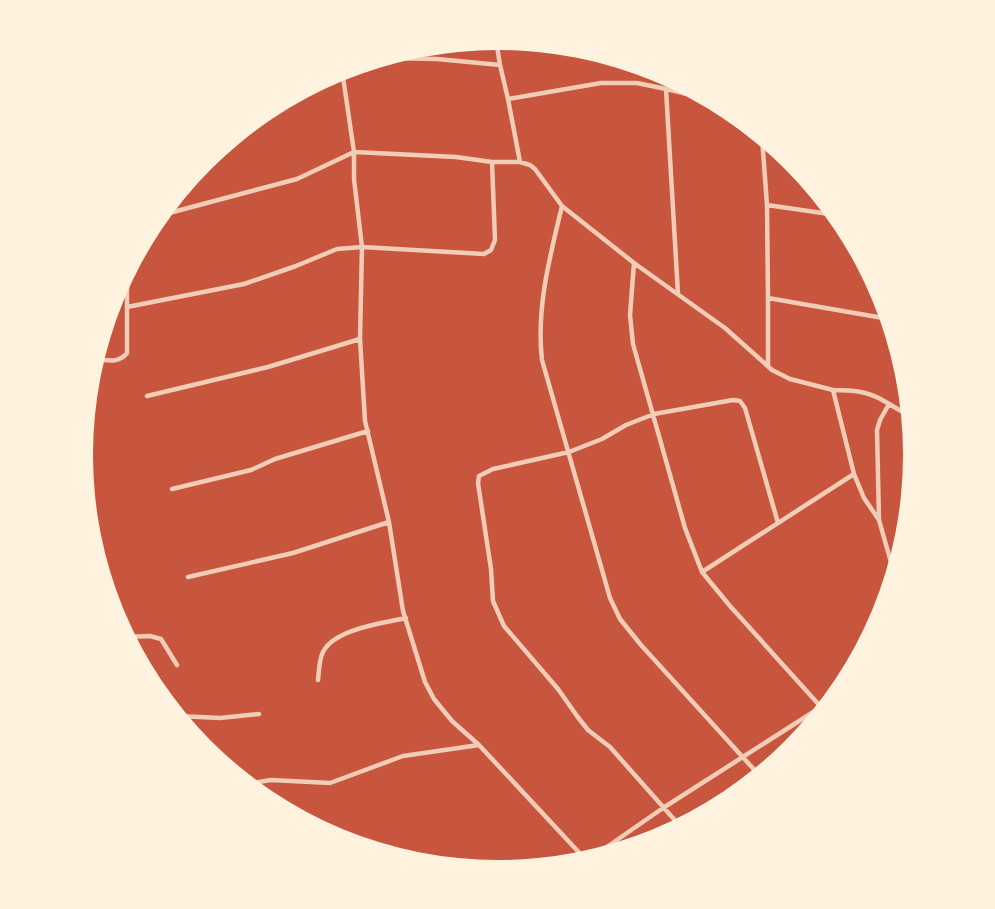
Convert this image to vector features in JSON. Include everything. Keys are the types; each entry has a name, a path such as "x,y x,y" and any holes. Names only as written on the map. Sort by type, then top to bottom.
{"street":[{"path":"498,50 520,162"},
{"path":"412,59 500,65"},
{"path":"343,80 354,152 354,179 362,247 360,339 365,421 389,522 406,618 425,682 434,699 452,721 480,745 578,852"},
{"path":"508,99 601,82 637,83 676,91"},
{"path":"666,88 678,294"},
{"path":"763,148 767,205 768,366"},
{"path":"173,212 297,179 354,152 520,162 535,169 562,206 634,263 725,328 768,366 790,379 833,390 854,390 873,395 900,410"},
{"path":"127,307 244,284 337,249 362,247 484,254 490,250 495,240 492,162"},
{"path":"767,205 823,213"},
{"path":"562,206 549,257 540,338 542,360 610,598 620,619 753,769"},
{"path":"634,263 630,315 633,344 685,528 702,572 817,703"},
{"path":"104,360 115,361 123,358 127,353 127,291"},
{"path":"768,298 878,317"},
{"path":"147,396 268,367 360,339"},
{"path":"833,390 854,474 864,498 879,520"},
{"path":"674,819 610,747 588,730 558,689 504,626 493,601 491,569 477,483 479,476 493,469 569,452 602,440 626,425 654,414 734,400 740,401 745,408 778,523"},
{"path":"889,404 877,430 879,520 889,557"},
{"path":"172,489 251,470 274,459 368,431"},
{"path":"702,572 854,474"},
{"path":"189,577 293,553 389,522"},
{"path":"318,680 320,658 324,649 333,640 351,632 406,618"},
{"path":"135,637 150,636 161,639 177,666"},
{"path":"189,717 220,718 259,714"},
{"path":"613,843 741,757 805,718"},
{"path":"259,782 291,780 316,784 330,783 403,756 480,745"}]}
